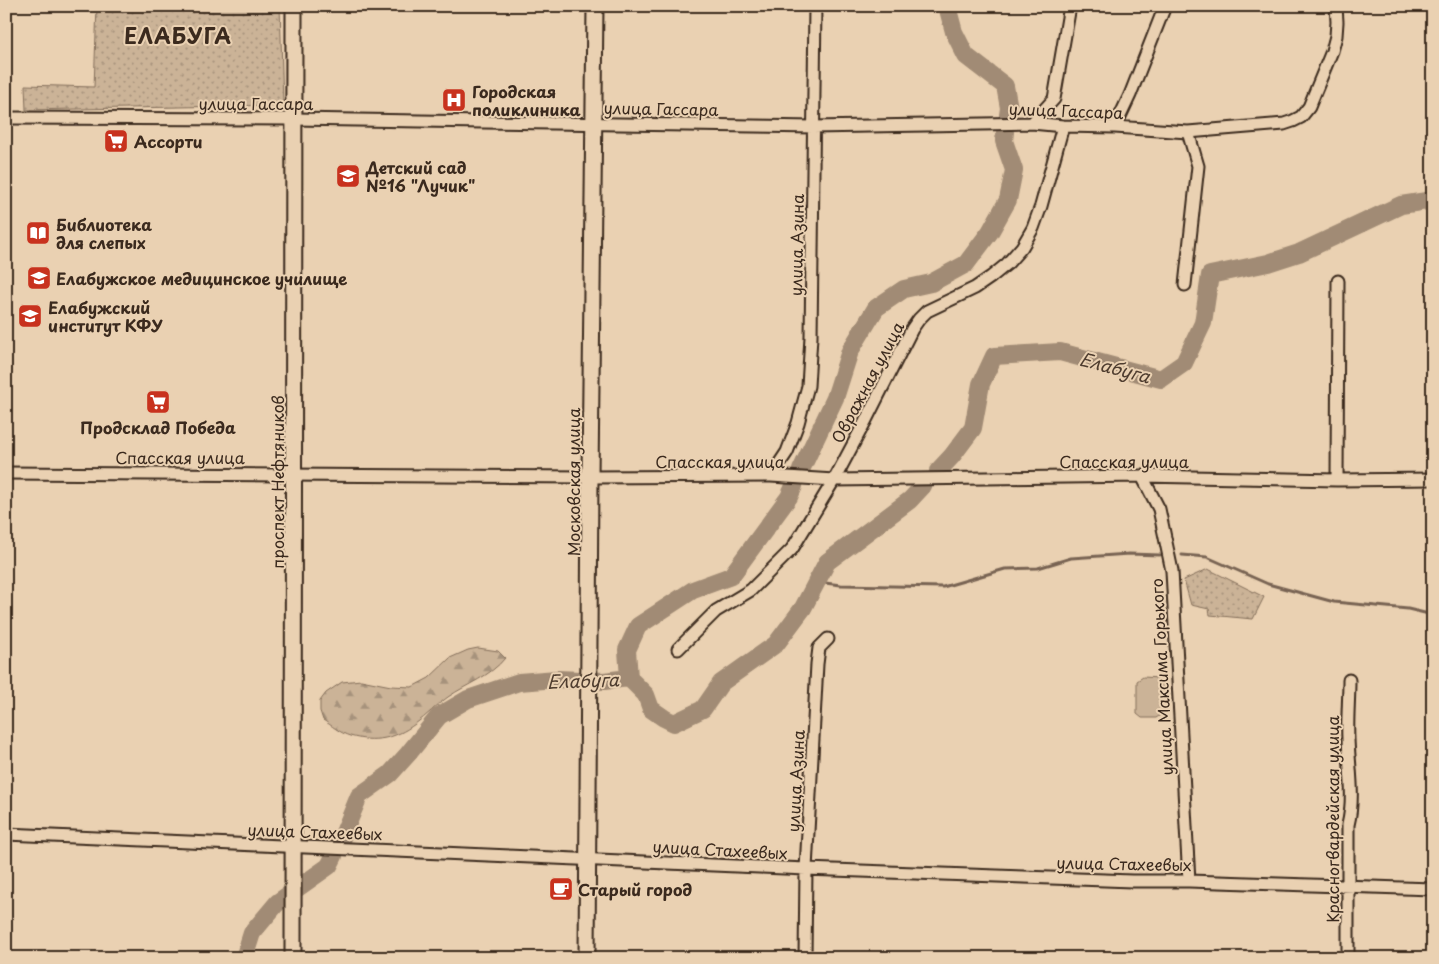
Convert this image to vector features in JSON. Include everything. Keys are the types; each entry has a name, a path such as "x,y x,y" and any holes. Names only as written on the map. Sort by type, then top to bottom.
{"main road":[{"name":"проспект Нефтяников","path":"293,958 294,6"},
{"name":"Московская улица","path":"587,958 595,6"}],"street":[{"name":"улица Азина","path":"771,476 787,452 798,423 808,386 811,337 815,6"},
{"path":"1032,123 1054,99 1070,6"},
{"path":"1115,127 1130,95 1165,6"},
{"name":"улица Гассара","path":"6,118 594,122 813,127 1032,123 1188,132 1284,124 1293,122 1301,117 1309,107 1332,51 1336,36 1336,6"},
{"name":"Овражная улица","path":"678,649 716,611 751,590 792,549 834,480 912,329 919,319 927,311 975,288 991,277 1007,264 1022,247 1033,228 1041,206 1063,126"},
{"path":"1185,285 1198,166 1188,132"},
{"path":"1337,480 1338,281"},
{"name":"Спасская улица","path":"6,473 590,477 771,476 834,480 1142,476 1337,480 1433,479"},
{"name":"улица Максима Горького","path":"1142,476 1159,510 1172,571 1189,881"},
{"name":"улица Азина","path":"804,958 806,869 817,664 819,648 828,639"},
{"name":"Красногвардейская улица","path":"1348,958 1348,825 1351,812 1348,740 1349,680"},
{"name":"улица Стахеевых","path":"6,834 806,869 1132,881 1189,881 1433,889"}],"green space":[{"path":"97,6 280,6 283,105 26,110 25,85 94,87"},
{"path":"1208,569 1264,597 1253,619 1210,615 1209,609 1191,605 1184,580"},
{"path":"478,648 498,651 505,658 493,670 439,703 419,721 400,733 376,739 359,738 343,733 323,720 320,711 320,701 326,693 342,682 361,680 391,686 412,687 429,678 450,658"},
{"path":"1143,677 1160,678 1162,682 1162,714 1156,718 1142,718 1137,714 1137,681"}],"waterway":[{"path":"947,6 954,32 966,56 1005,86 1009,108 1008,115"},
{"name":"Елабуга","path":"801,470 835,398 850,351 876,308 904,289 931,283 966,264 990,232 1008,200 1014,170 1004,141 1005,132"},
{"name":"Елабуга","path":"938,471 973,428 981,384 994,356 1060,352 1161,379 1184,363 1203,323 1210,275 1268,263 1299,253 1401,205 1433,200"},
{"path":"629,678 627,650 638,626 693,590 731,576 789,497 794,486"},
{"name":"Елабуга","path":"341,840 359,796 390,774 439,716 468,699 519,682 557,679 604,681 629,678 646,695 651,709 674,723 703,709 721,683 776,644 803,608 827,562 910,500 923,486"},
{"path":"817,582 841,585 943,587 1005,569 1038,568 1071,558 1129,554 1160,555"},
{"path":"1182,555 1207,557 1268,584 1334,602 1408,609 1433,615"},
{"name":"Елабуга","path":"244,958 252,933 278,902 329,866 334,856"}],"place":[{"name":"Городская поликлиника","path":"454,100"},
{"name":"Ассорти","path":"116,141"},
{"name":"Детский сад №16 \"Лучик\"","path":"348,176"},
{"name":"Библиотека для слепых","path":"38,233"},
{"name":"Елабужское медицинское училище","path":"39,278"},
{"name":"Елабужский институт КФУ","path":"30,316"},
{"name":"Продсклад Победа","path":"158,402"},
{"name":"Старый город","path":"561,889"}],"district":[{"name":"ЕЛАБУГА","path":"178,35"}]}
